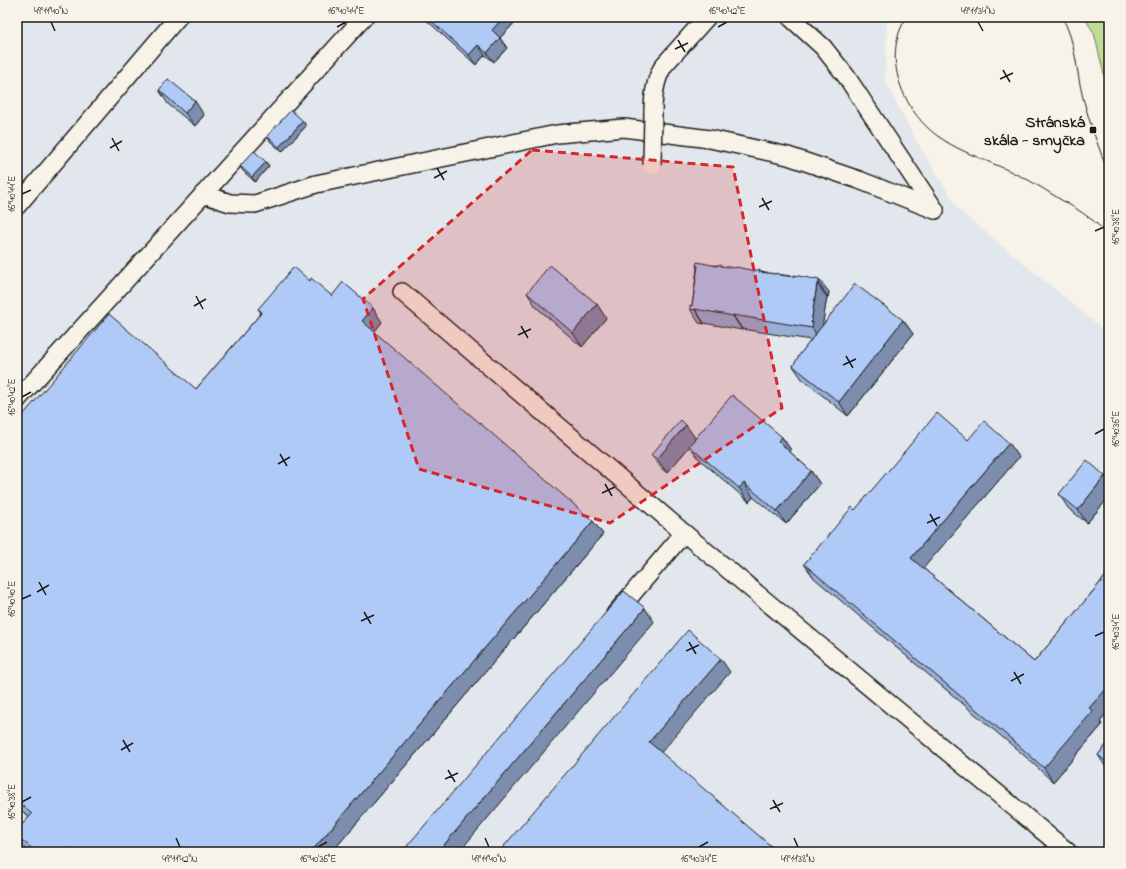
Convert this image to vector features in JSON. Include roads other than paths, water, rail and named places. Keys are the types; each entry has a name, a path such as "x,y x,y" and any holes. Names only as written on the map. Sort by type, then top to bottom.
{"lane":[{"path":"17,206 178,17"},
{"path":"17,400 364,17"},
{"path":"652,165 654,95 660,72 664,64 707,17"},
{"path":"203,194 230,203 255,204 316,184 557,134 624,128 710,138 788,156 859,180 935,210 843,71 823,48 790,17"},
{"path":"402,292 684,533 1068,852"},
{"path":"607,623 684,533"}],"tram line":[{"path":"907,17 899,32 896,49 896,66 899,82 906,98 915,113 926,126 939,137 957,148 1008,170 1035,184 1094,221 1109,235"},
{"path":"1062,17 1067,26 1073,46 1086,108 1109,174"}],"place":[{"name":"Stránská skála - smyčka","path":"1093,130"}]}
